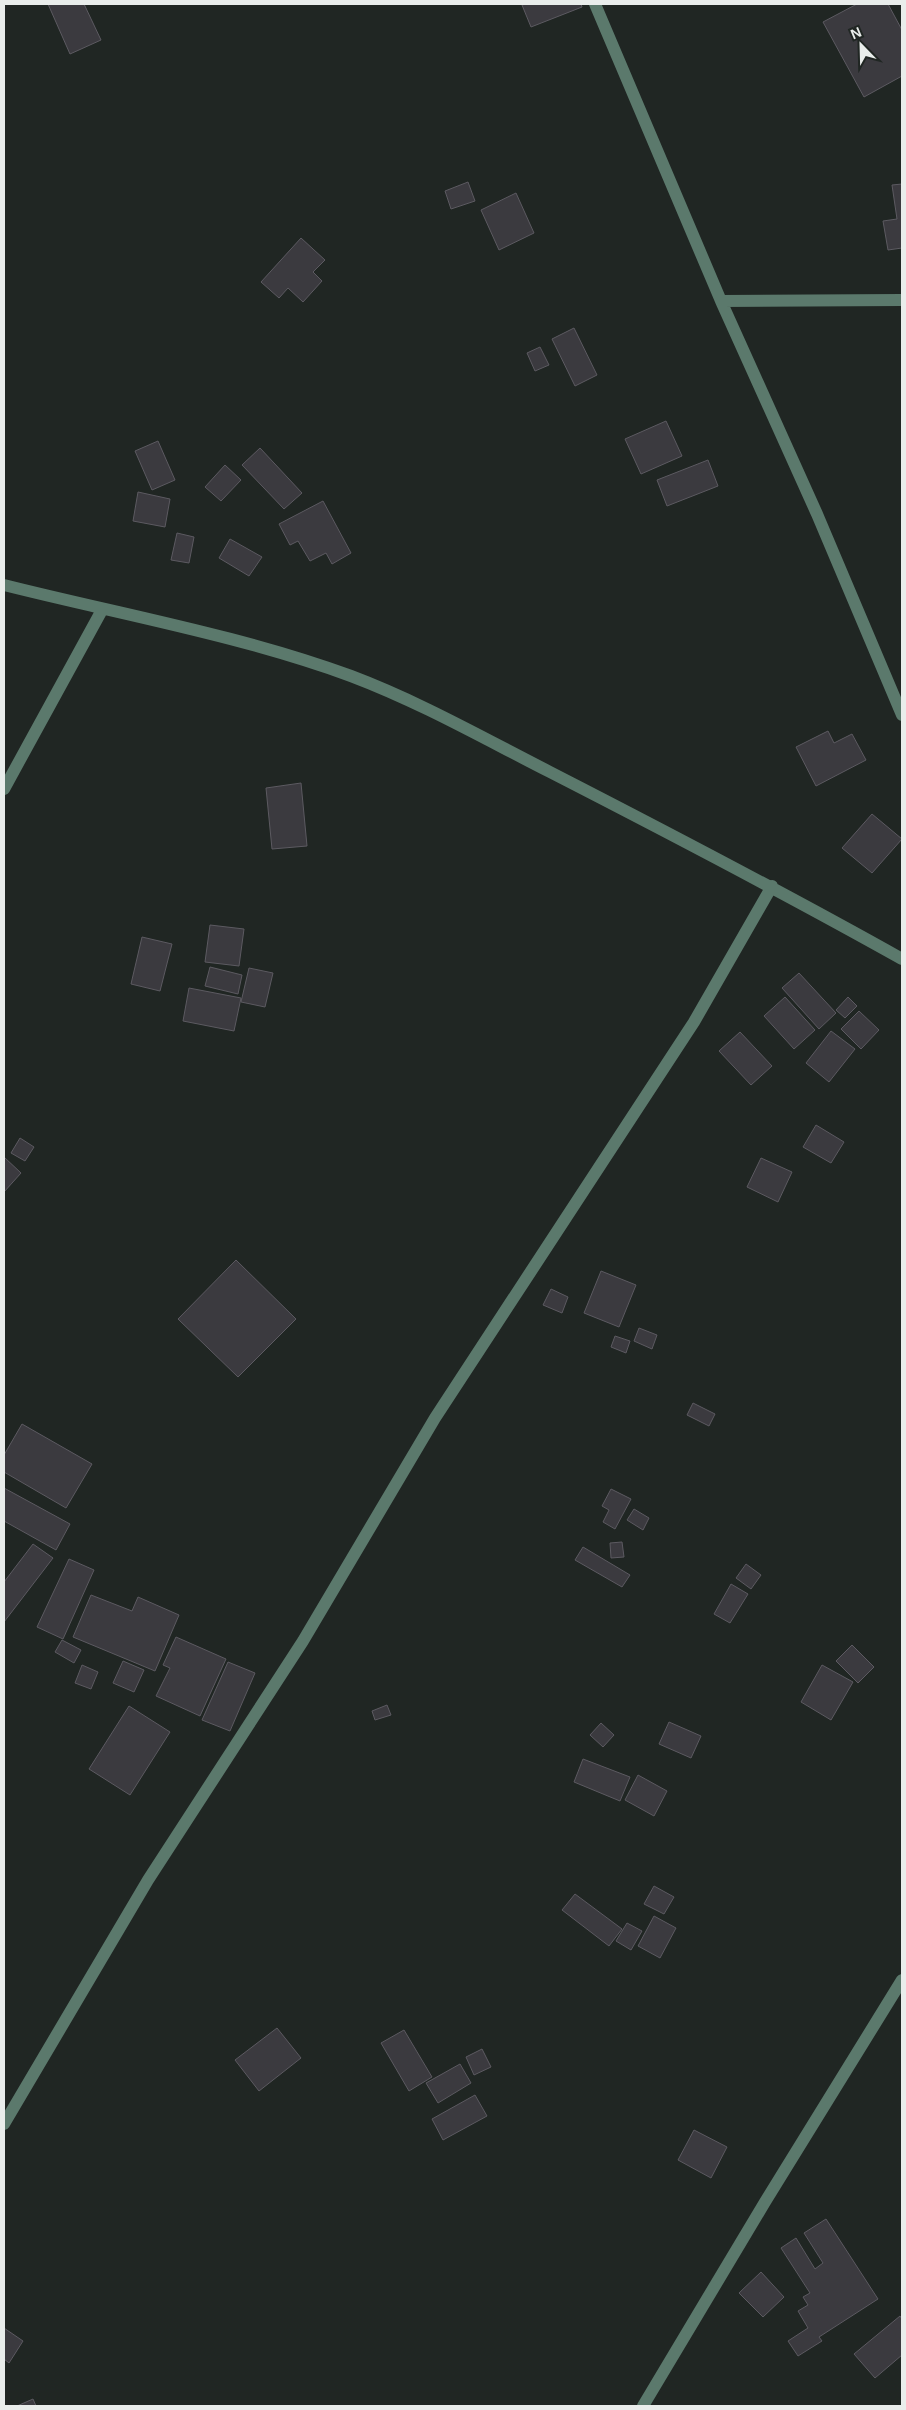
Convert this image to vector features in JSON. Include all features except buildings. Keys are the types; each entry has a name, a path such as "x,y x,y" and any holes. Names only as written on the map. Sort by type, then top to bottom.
{"street":[{"path":"595,4 721,301 818,514 902,715"},
{"path":"721,301 902,300"},
{"path":"4,584 102,610 266,647 352,677 424,708 772,886 902,959"},
{"path":"4,789 102,610"},
{"path":"4,2124 148,1880 304,1641 435,1418 694,1022 772,886"},
{"path":"643,2406 770,2194 902,1980"}]}
